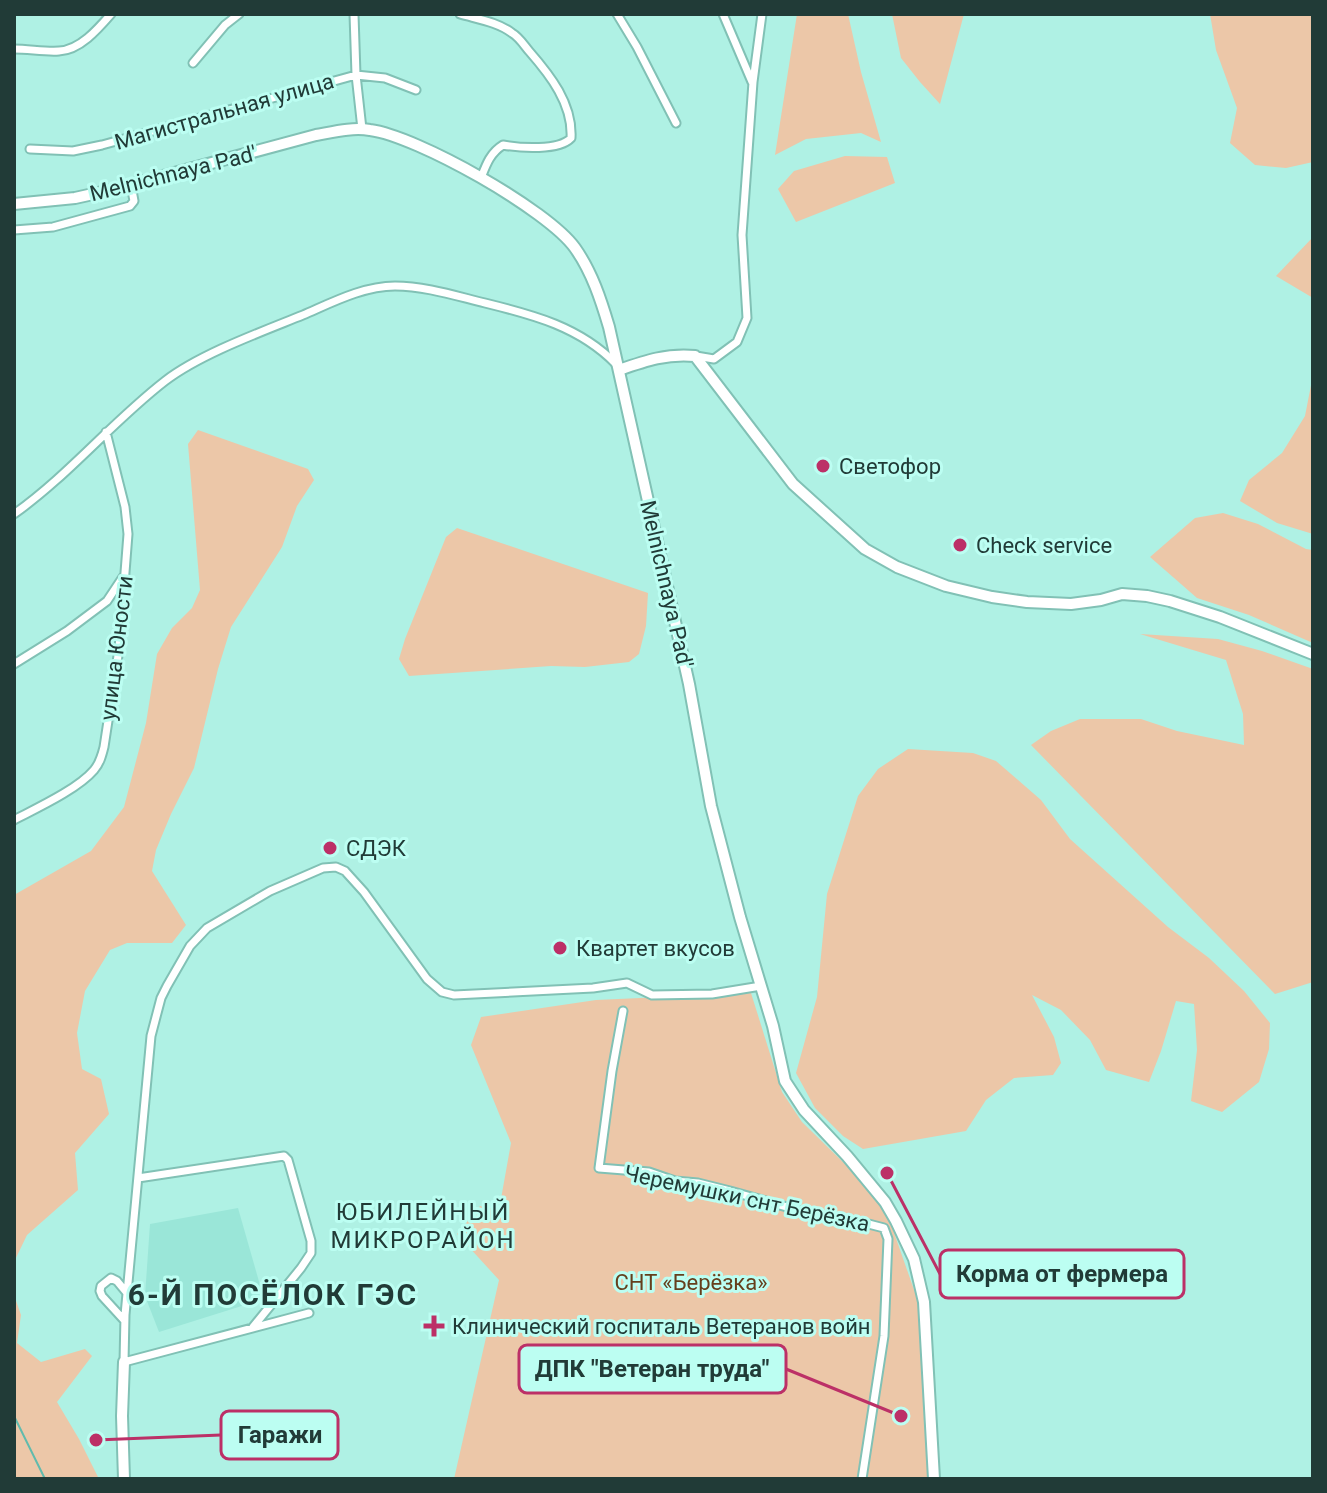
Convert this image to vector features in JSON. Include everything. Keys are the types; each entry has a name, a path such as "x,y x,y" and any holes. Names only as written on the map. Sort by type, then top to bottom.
{"street":[{"path":"14,49 58,52 70,49 111,14"},
{"path":"193,63 225,25 239,14"},
{"path":"354,14 362,129"},
{"path":"460,14 493,23 513,33 545,69 563,98 570,122 571,138 566,144 524,149 503,145 491,155 481,178"},
{"path":"617,14 676,123"},
{"path":"723,14 753,82"},
{"path":"14,514 149,394 186,367 349,296 373,289 394,286 430,291 528,314 583,336 619,368 658,357 681,355 714,359 737,342 747,318 742,235 753,82 762,14"},
{"name":"Магистральная улица","path":"30,149 73,151 102,145 356,75 385,78 416,90"},
{"name":"Melnichnaya Pad'","path":"14,204 75,198 316,135 362,129 396,136 423,147 481,178 546,221 574,247 594,282 609,327 689,684 703,770 740,917 773,1026 785,1081 804,1110 885,1202 914,1259 924,1302 934,1479"},
{"path":"14,230 53,227 130,206 134,201 131,185"},
{"path":"695,356 793,484 865,549 897,567 946,586 1027,602 1071,604 1122,594 1147,596 1220,617 1313,654"},
{"name":"улица Юности","path":"14,820 70,788 87,776 100,761 119,649 128,534 125,507 106,432"},
{"path":"14,664 67,631 107,601 124,574"},
{"path":"124,1479 124,1320 153,1025 161,998 180,961 207,928 270,891 323,868 336,867 345,871 364,892 427,979 442,992 454,995 593,988 627,983 652,995 712,994 761,986"},
{"name":"Черемушки снт Берёзка","path":"623,1011 599,1168 649,1172 833,1220 857,1221 884,1228 888,1239 884,1336 862,1479"},
{"path":"138,1178 284,1156 288,1160 311,1241 311,1253 251,1328"},
{"path":"124,1320 100,1291 101,1286 111,1278 127,1293"},
{"path":"124,1362 309,1313"}],"shaded area":[{"path":"238,1208 264,1299 159,1332 145,1296 150,1224"}],"green space":[{"path":"797,14 848,14 881,142 861,133 806,139 775,155"},
{"path":"892,14 964,14 940,104 901,58"},
{"path":"1210,14 1313,14 1313,162 1286,168 1255,165 1230,143 1237,108 1216,50"},
{"path":"845,156 887,157 895,183 796,222 778,189 794,171"},
{"path":"1313,237 1313,298 1276,276"},
{"path":"1313,375 1313,534 1277,523 1240,501 1249,480 1282,453 1305,416"},
{"path":"198,430 308,469 314,480 297,506 282,547 231,627 194,768 156,850 152,871 186,925 172,943 127,943 110,950 85,991 77,1033 82,1069 101,1079 109,1114 75,1153 78,1190 27,1235 14,1262 14,895 91,851 124,807 146,723 157,654 172,628 192,608 200,590 188,444"},
{"path":"1223,513 1258,524 1313,550 1313,643 1249,615 1197,598 1150,557 1195,518"},
{"path":"457,528 648,593 646,626 639,654 629,662 585,667 551,666 409,676 399,659 405,639 446,537"},
{"path":"1140,634 1218,639 1313,669 1313,982 1275,994 1031,745 1051,731 1080,719 1141,719 1177,731 1244,745 1243,714 1226,660"},
{"path":"908,749 973,753 996,761 1041,800 1070,839 1244,991 1270,1023 1269,1049 1259,1082 1222,1112 1191,1101 1197,1050 1194,1004 1176,1001 1149,1082 1106,1070 1090,1040 1061,1010 1032,995 1054,1037 1061,1063 1053,1075 1014,1078 986,1100 966,1131 863,1149 843,1136 815,1108 796,1073 817,997 827,894 858,796 878,769"},
{"name":"СНТ «Берёзка»","path":"751,993 782,1092 802,1122 844,1163 879,1204 892,1227 919,1304 929,1479 865,1479 888,1339 890,1229 883,1240 881,1335 857,1479 454,1479 499,1280 457,1234 480,1206 499,1210 511,1143 471,1045 481,1017 596,1000"},
{"path":"14,1295 21,1315 17,1343 41,1362 85,1349 92,1356 57,1402 99,1479 14,1479"}],"waterway":[{"path":"14,1416 45,1479"}],"place":[{"name":"Светофор","path":"823,466"},
{"name":"Check service","path":"960,545"},
{"name":"СДЭК","path":"330,848"},
{"name":"Квартет вкусов","path":"560,948"},
{"name":"Корма от фермера","path":"887,1173"},
{"name":"Клинический госпиталь Ветеранов войн","path":"434,1326"},
{"name":"ДПК \"Ветеран труда\"","path":"901,1416"},
{"name":"Гаражи","path":"96,1440"}],"district":[{"name":"ЮБИЛЕЙНЫЙ МИКРОРАЙОН","path":"423,1226"},
{"name":"6-Й ПОСЁЛОК ГЭС","path":"273,1295"}]}
